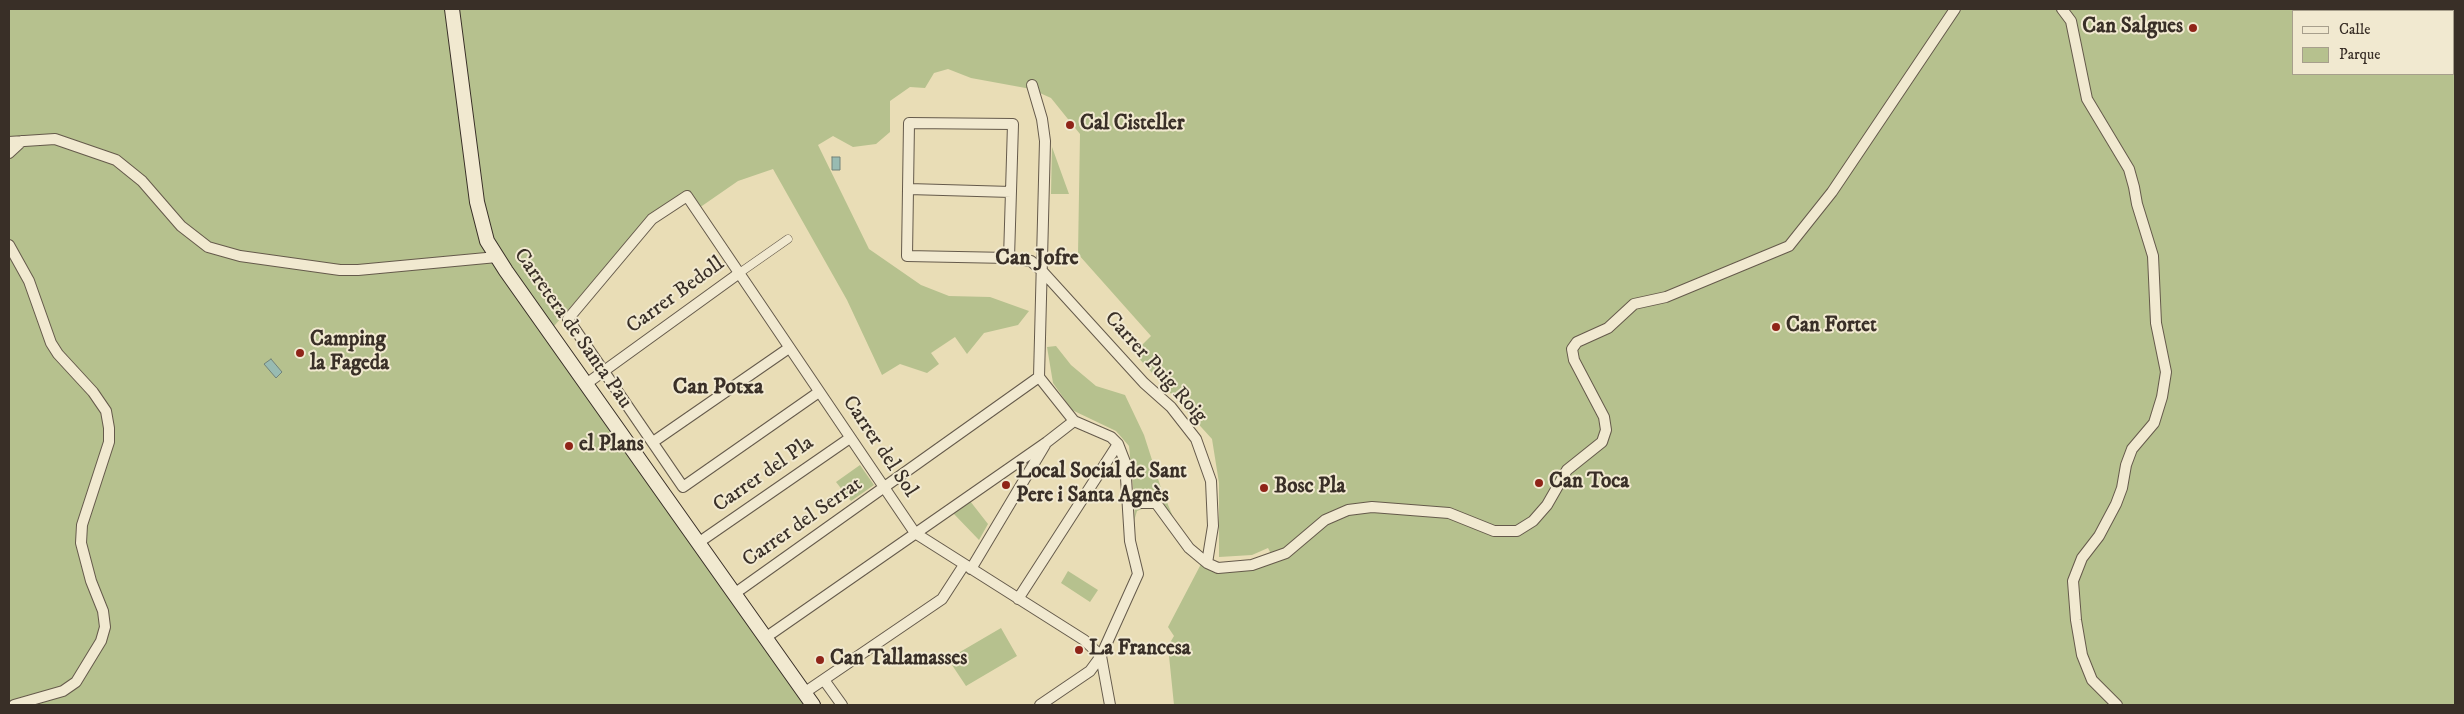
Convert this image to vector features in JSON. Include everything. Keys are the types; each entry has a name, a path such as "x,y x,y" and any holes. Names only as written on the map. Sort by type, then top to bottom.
{"main road":[{"name":"Carretera de Santa Pau","path":"452,9 477,202 487,241 813,705"}],"street":[{"path":"1128,503 1149,501 1156,503 1189,548 1207,563 1218,568 1252,565 1286,553 1325,520 1348,510 1372,507 1449,513 1494,531 1517,531 1533,521 1547,505 1567,470 1602,442 1606,430 1604,417 1574,360 1572,349 1577,342 1608,328 1634,304 1666,297 1789,246 1832,192 1955,9"},
{"path":"2062,9 2071,21 2086,99 2129,169 2137,204 2153,256 2156,323 2166,372 2162,397 2154,423 2132,449 2116,504 2100,536 2082,558 2073,581 2076,620 2082,655 2087,669 2101,690 2117,705"},
{"path":"1032,85 1042,119 1045,141 1040,377 1074,421 1111,437 1118,444 1126,462 1130,541 1138,574 1102,656 1090,671 1040,705"},
{"path":"1009,258 1011,192 1013,124 909,123 909,189 1011,192"},
{"path":"9,142 55,138 116,160 142,181 181,226 208,247 240,256 340,270 497,257"},
{"path":"9,153 22,141"},
{"name":"Carrer Puig Roig","path":"909,189 907,256 1009,258 1031,261 1144,383 1170,407 1196,440 1210,481 1213,526 1207,563"},
{"name":"Carrer del Sol","path":"604,370 568,319 652,219 687,196 915,533 1084,640 1102,656"},
{"name":"Carrer Bedoll","path":"586,384 788,238"},
{"path":"9,245 29,281 51,343 93,392 106,411 109,428 109,442 82,524 81,543 91,581 103,611 105,627 101,641 76,682 63,691 14,705"},
{"path":"653,442 789,348"},
{"path":"604,370 683,487 819,392"},
{"name":"Carrer del Serrat","path":"734,594 885,489 1040,377"},
{"path":"765,638 1047,442 1074,421"},
{"name":"Carrer del Pla","path":"698,543 850,438"},
{"path":"804,693 942,599 967,567 1047,442"},
{"path":"1018,599 1118,444"},
{"path":"1102,656 1110,705"},
{"path":"824,680 842,705"}],"green space":[{"path":"9,9 2455,9 2455,705 1174,705 1168,646 1174,636 1168,627 1201,564 1175,538 1155,509 1137,511 1134,521 1135,506 1129,446 1116,431 1072,410 1053,383 1047,347 1056,346 1071,365 1096,386 1125,395 1144,435 1161,488 1181,536 1216,565 1227,566 1272,556 1268,548 1252,555 1219,557 1219,483 1212,439 1134,353 1151,336 1078,254 1080,134 1051,98 1031,89 971,78 948,69 934,73 925,88 910,87 890,101 890,132 876,144 853,147 833,136 818,145 869,249 921,285 949,296 990,297 1029,311 1018,325 984,333 967,354 955,337 931,353 939,364 927,373 900,364 882,375 847,300 773,169 738,181 699,208 691,197 649,216 549,332 813,705 9,705"},
{"path":"1052,147 1061,172 1069,194 1051,194"},
{"path":"860,465 874,485 851,501 836,482"},
{"path":"970,501 988,524 979,540 953,513"},
{"path":"1068,571 1098,590 1090,602 1061,583"},
{"path":"1001,628 1017,656 966,686 948,659"}],"water":[{"path":"832,157 840,157 840,170 832,170"},
{"path":"271,359 282,372 276,378 264,364"}],"place":[{"name":"Can Salgues","path":"2193,28"},
{"name":"Cal Cisteller","path":"1070,125"},
{"name":"Can Fortet","path":"1776,327"},
{"name":"Camping la Fageda","path":"300,353"},
{"name":"el Plans","path":"569,446"},
{"name":"Can Toca","path":"1539,483"},
{"name":"Local Social de Sant Pere i Santa Agnès","path":"1006,485"},
{"name":"Bosc Pla","path":"1264,488"},
{"name":"La Francesa","path":"1079,650"},
{"name":"Can Tallamasses","path":"820,660"}],"district":[{"name":"Can Jofre","path":"1037,259"},
{"name":"Can Potxa","path":"718,388"}]}
